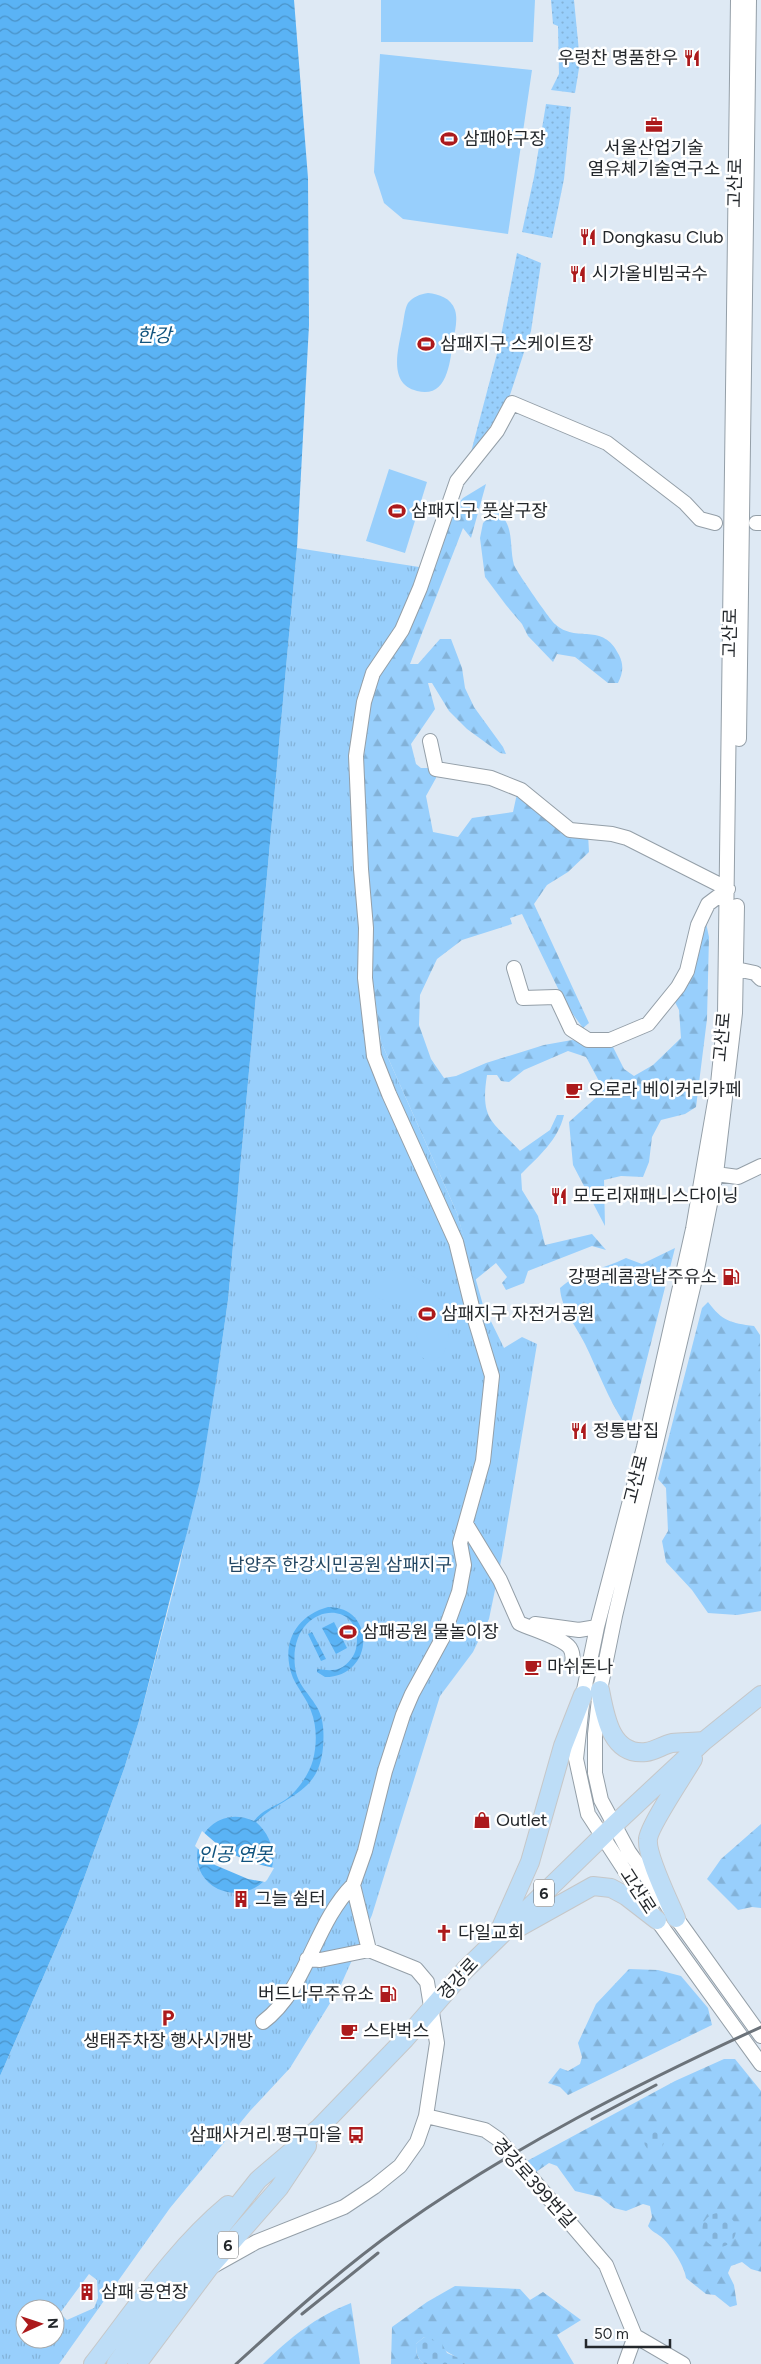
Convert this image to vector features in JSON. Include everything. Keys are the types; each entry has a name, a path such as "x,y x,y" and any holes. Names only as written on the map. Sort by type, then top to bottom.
{"main road":[{"path":"591,1693 605,1716 614,1738 626,1750 646,1752 671,1744 704,1741"},
{"path":"496,1940 530,1862 564,1746 591,1693"},
{"name":"경강로","path":"116,2364 158,2306 258,2180 320,2127 405,2039 465,1970 608,1832 704,1741 761,1695"},
{"name":"경강로","path":"736,1715 761,1708"},
{"path":"676,1918 652,1859 648,1839 654,1824 704,1741"},
{"path":"496,1940 593,1886 611,1888 626,1896 657,1920"},
{"name":"경강로","path":"138,2364 208,2269 279,2188 320,2127"},
{"path":"92,2364 148,2292 208,2221 258,2180"}],"street":[{"name":"고산로","path":"738,0 725,1015 718,1084 693,1229 644,1447 597,1627 591,1693 595,1734 595,1773 608,1832 657,1920 761,2064"},
{"name":"고산로","path":"591,1693 615,1616 695,1279 716,1174 733,1032 736,969 749,0"},
{"path":"263,2022 288,1997 338,1900 353,1886 365,1851 385,1771 403,1715 412,1694 442,1639 459,1592 464,1564 460,1543 483,1461 492,1376 476,1323 456,1242 388,1094 374,1056 365,978 366,928 356,772 356,756 364,702 373,673 402,630 420,588 457,481 497,431 512,403 607,443 685,503 700,519 715,523"},
{"path":"430,741 436,769 491,778 521,790 570,830 612,834 627,838 728,890 708,904 698,925 687,971 673,994 648,1024 610,1040 588,1040 571,1029 556,997 523,998 514,968"},
{"path":"736,969 755,973 761,979"},
{"path":"716,1174 738,1177 761,1166"},
{"path":"466,1524 500,1580 519,1623 557,1639 569,1647 573,1656 572,1664"},
{"path":"500,1580 510,1590 522,1616 534,1624 579,1630 597,1627"},
{"name":"고산로","path":"608,1832 629,1852 761,2036"},
{"path":"353,1886 369,1950"},
{"path":"208,2269 256,2242 344,2207 374,2188 404,2160 417,2142 426,2116 437,2043 427,1982 416,1969 369,1950 320,1960 306,1959"},
{"name":"경강로399번길","path":"426,2116 485,2130 498,2139 606,2265 635,2336"},
{"path":"625,2364 635,2336 683,2364"}],"green space":[{"path":"381,0 535,0 533,42 381,42"},
{"path":"551,0 574,0 580,62 575,93 551,90 559,74 558,26 553,24"},
{"name":"삼패야구장","path":"380,54 532,70 508,234 403,219 384,203 374,172"},
{"path":"546,104 571,107 564,179 552,238 522,232 534,177"},
{"path":"517,253 541,263 531,331 508,401 470,456 499,346"},
{"name":"삼패지구 스케이트장","path":"428,293 436,294 451,302 456,314 456,322 446,377 435,389 427,392 417,391 408,387 402,381 398,374 397,356 408,303 414,297"},
{"name":"삼패지구 풋살구장","path":"389,469 427,482 405,553 366,541"},
{"path":"486,484 471,538 463,528 410,664 418,664 440,639 451,639 462,668 465,688 474,707 506,754 500,753 467,729 449,711 432,683 428,683 435,709 411,744 416,764 421,768 435,768 436,778 426,796 433,832 458,837 472,818 513,812 518,789 588,834 589,852 568,872 547,885 534,904 589,1023 583,1028 566,1005 522,914 510,918 512,924 462,940 437,959 420,995 419,1025 431,1059 444,1078 456,1076 486,1063 544,1045 572,1040 595,1044 616,1041 613,1047 624,1069 634,1076 653,1065 681,1038 679,1010 673,998 696,940 706,923 709,937 707,1019 696,1107 685,1114 661,1120 652,1137 649,1162 643,1177 621,1176 604,1180 605,1226 573,1165 569,1122 600,1094 599,1081 586,1057 568,1051 524,1070 509,1082 501,1081 497,1075 487,1075 485,1102 490,1119 520,1151 550,1130 557,1115 564,1115 553,1140 521,1174 522,1190 538,1216 545,1245 592,1234 606,1250 592,1246 528,1271 524,1283 506,1290 502,1283 507,1277 496,1263 475,1280 457,1213 381,1042 371,968 362,775 369,711 378,670 432,569 456,506 463,498"},
{"path":"492,505 508,525 514,565 540,605 555,624 563,630 597,636 613,645 621,659 622,666 618,683 608,683 575,657 557,654 553,662 528,636 522,624 485,577 480,538 483,523 489,517"},
{"name":"남양주 한강시민공원 삼패지구","path":"297,548 432,569 378,670 369,711 362,775 367,802 366,841 372,923 371,968 381,1042 457,1213 483,1305 504,1348 522,1337 537,1344 502,1556 489,1619 473,1652 440,1696 372,1915 340,1987 290,2068 250,2111 170,2208 59,2364 0,2364 0,2076 72,1911 124,1769 139,1721 180,1565 220,1356 228,1300"},
{"path":"675,1248 631,1422 624,1423 566,1310 560,1288 583,1274 626,1258 642,1264"},
{"name":"삼패지구 자전거공원","path":"389,1270 417,1278 437,1298 446,1316 449,1330 447,1345 440,1357 427,1361 418,1354 416,1320 405,1308 380,1299 371,1292 371,1277 376,1273"},
{"path":"708,1302 723,1317 739,1324 754,1326 760,1335 761,1611 737,1615 708,1613 692,1590 666,1562 662,1541 668,1531 666,1488 658,1479 702,1308"},
{"path":"761,1824 761,1908 752,1907 738,1910 707,1879 721,1859"},
{"path":"629,1969 658,1970 681,1976 708,2008 712,2025 568,2095 560,2087 548,2083 560,2068 568,2071 580,2064 582,2057 578,2043 596,2004"},
{"path":"724,2059 735,2059 761,2091 761,2272 751,2269 742,2262 731,2266 728,2273 734,2285 737,2305 730,2307 715,2295 706,2294 686,2278 683,2268 672,2249 664,2239 648,2226 652,2217 650,2206 643,2204 626,2211 614,2208 600,2197 575,2191 557,2166 549,2163 536,2172 527,2161 675,2081"},
{"path":"654,2131 661,2134 664,2141 661,2148 654,2151 647,2148 644,2141 647,2134"},
{"path":"719,2213 726,2214 731,2218 735,2223 735,2237 731,2242 726,2246 719,2247 712,2246 707,2242 703,2237 702,2230 703,2223 707,2218 712,2214"},
{"path":"455,2286 520,2289 530,2300 543,2292 581,2320 557,2335 574,2364 465,2364 424,2337 416,2344 416,2350 417,2355 424,2364 391,2364 392,2327 427,2302"},
{"path":"351,2303 360,2364 263,2364 315,2321"},
{"path":"424,2337 442,2344 447,2353 461,2359 465,2364 424,2364 418,2357 416,2344"}],"water":[{"name":"한강","path":"0,0 294,0 308,178 309,325 297,548 228,1300 200,1481 139,1721 124,1769 72,1911 0,2076"},
{"name":"인공 연못","path":"328,1607 344,1610 355,1618 362,1629 363,1642 360,1655 353,1666 341,1674 325,1677 317,1672 317,1669 331,1670 340,1668 353,1657 357,1638 353,1625 345,1616 334,1613 322,1614 311,1620 301,1631 296,1647 295,1667 298,1679 320,1714 323,1747 320,1763 315,1775 308,1784 256,1822 264,1830 272,1850 271,1870 266,1878 258,1886 247,1891 236,1893 218,1889 205,1879 198,1866 197,1852 202,1838 210,1827 222,1819 237,1817 254,1821 261,1814 285,1800 294,1792 306,1776 311,1765 316,1741 313,1717 293,1678 288,1654 293,1634 299,1625 316,1611"},
{"path":"334,1622 347,1648 336,1654 322,1628"},
{"path":"312,1632 326,1659 321,1661 308,1634"}],"pier":[{"path":"202,1831 225,1851 253,1863 274,1868 267,1880 265,1882 248,1879 215,1865 195,1846"}],"railway":[{"path":"236,2364 337,2275 401,2226 444,2197 531,2143 576,2118 668,2071 761,2027"},
{"path":"592,2119 656,2085"},
{"path":"302,2314 378,2253"}],"place":[{"name":"우렁찬 명품한우","path":"692,58"},
{"name":"서울산업기술 열유체기술연구소","path":"654,125"},
{"name":"삼패야구장","path":"449,139"},
{"name":"Dongkasu Club","path":"588,237"},
{"name":"시가올비빔국수","path":"578,274"},
{"name":"삼패지구 스케이트장","path":"426,344"},
{"name":"삼패지구 풋살구장","path":"397,511"},
{"name":"오로라 베이커리카페","path":"574,1090"},
{"name":"모도리재패니스다이닝","path":"559,1196"},
{"name":"강평레콤광남주유소","path":"731,1277"},
{"name":"삼패지구 자전거공원","path":"427,1314"},
{"name":"정통밥집","path":"579,1431"},
{"name":"삼패공원 물놀이장","path":"348,1632"},
{"name":"마쉬돈나","path":"533,1667"},
{"name":"Outlet","path":"482,1820"},
{"name":"그늘 쉼터","path":"241,1899"},
{"name":"다일교회","path":"444,1933"},
{"name":"버드나무주유소","path":"388,1994"},
{"name":"생태주차장 행사시개방","path":"168,2018"},
{"name":"스타벅스","path":"349,2031"},
{"name":"삼패사거리.평구마을","path":"356,2135"},
{"name":"삼패 공연장","path":"87,2292"}]}
